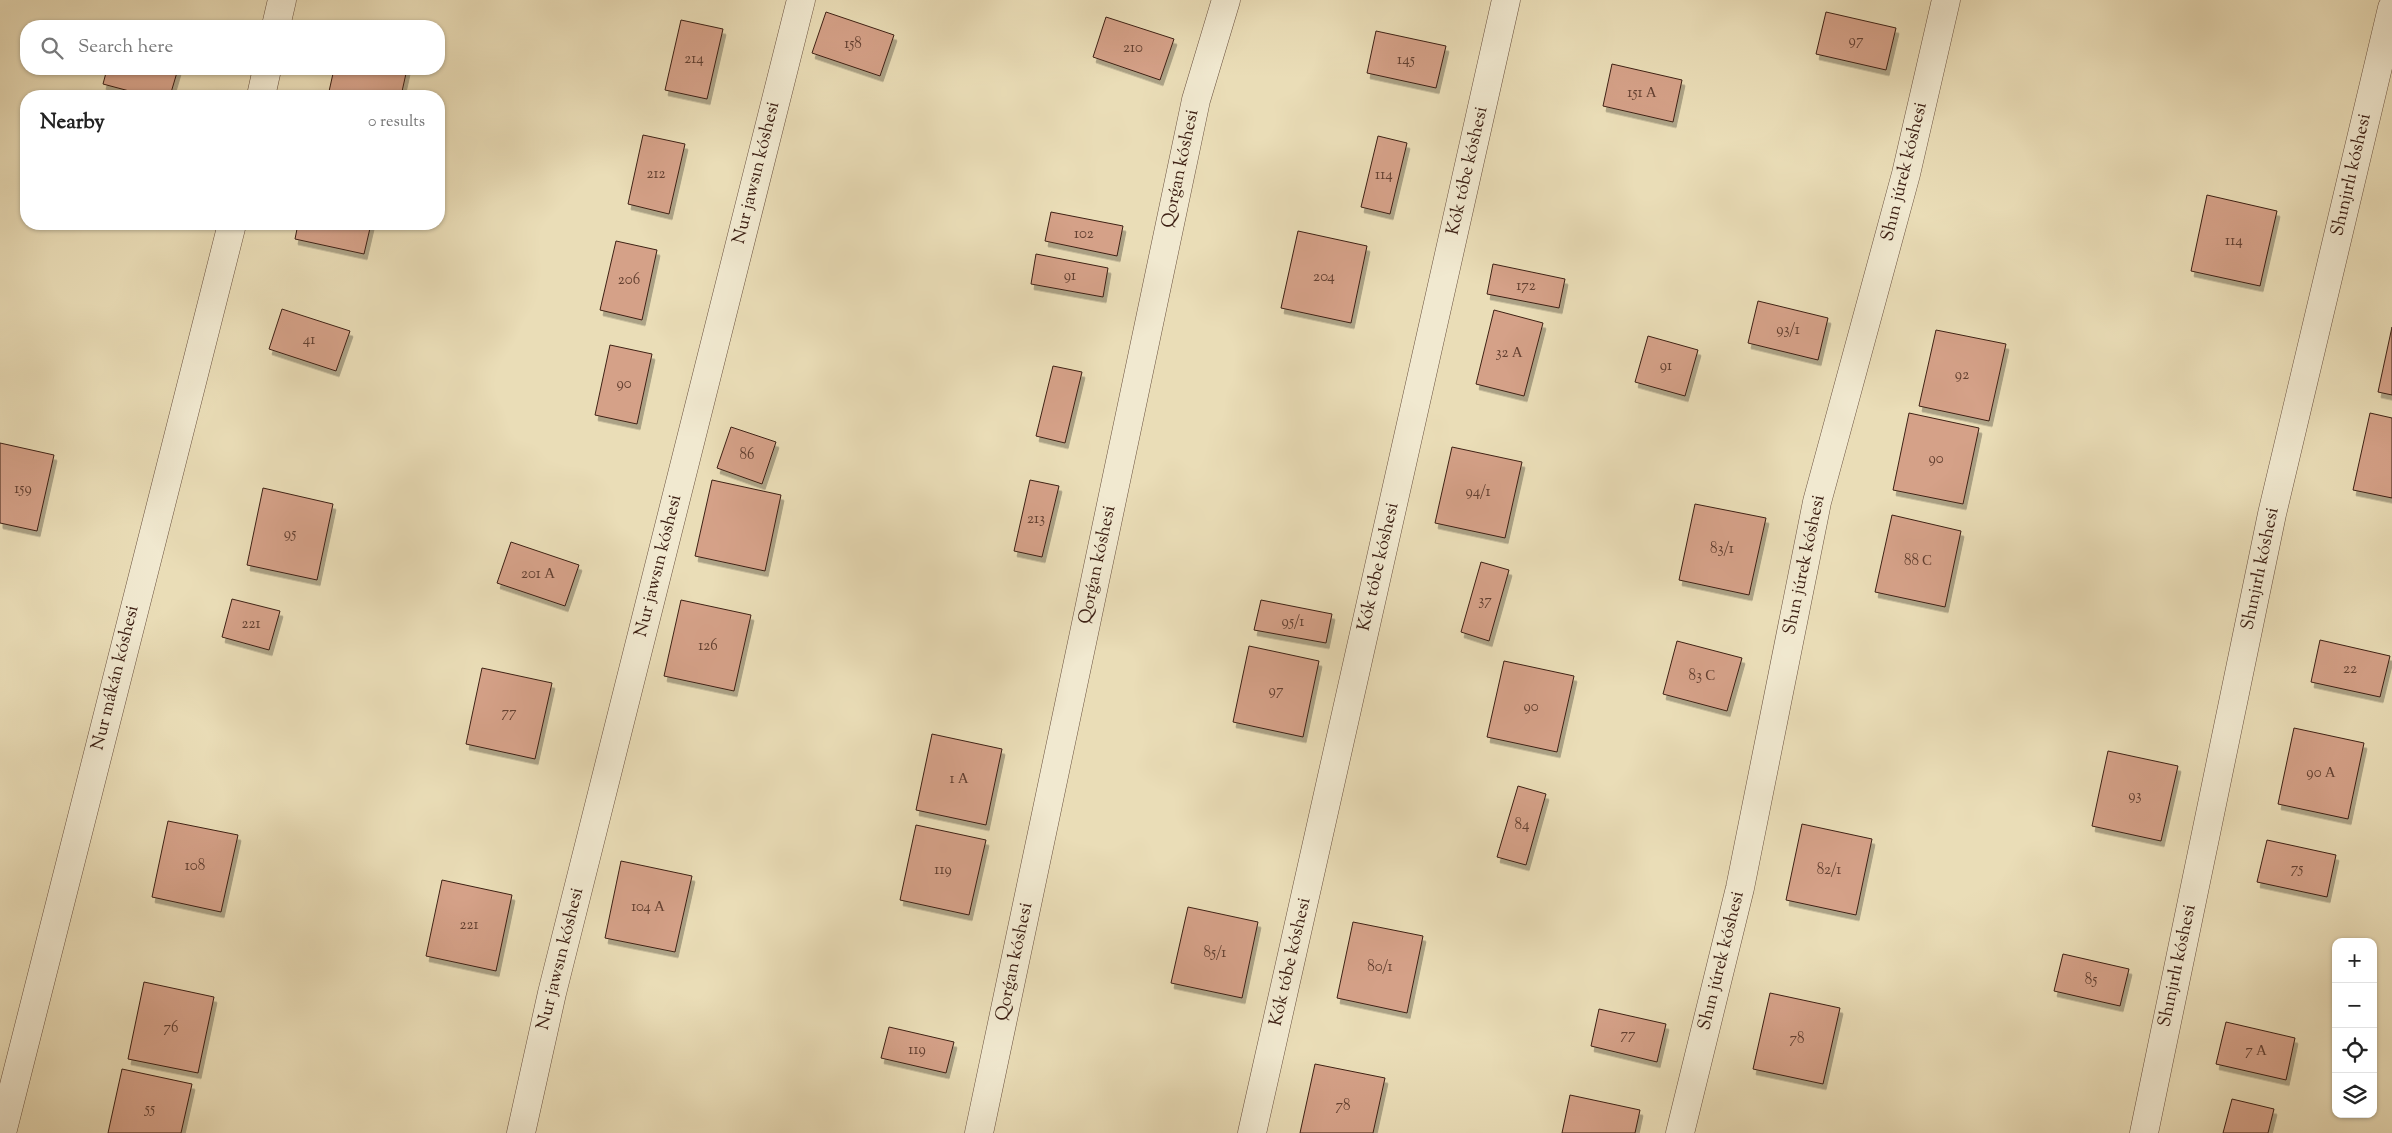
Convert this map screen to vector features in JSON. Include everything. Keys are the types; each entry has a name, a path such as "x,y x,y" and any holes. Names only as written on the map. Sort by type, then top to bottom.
{"street":[{"path":"277,20 282,0"},
{"name":"Nur jawsın kóshesi","path":"521,1133 555,983 801,0"},
{"name":"Qorǵan kóshesi","path":"979,1133 1196,100 1226,0"},
{"name":"Kók tóbe kóshesi","path":"1252,1133 1506,0"},
{"name":"Shın júrek kóshesi","path":"1680,1133 1740,888 1817,502 1906,174 1946,0"},
{"name":"Shınjırlı kóshesi","path":"2144,1133 2272,514 2392,8"},
{"path":"262,90 266,75"},
{"name":"Nur mákán kóshesi","path":"2,1133 230,230"}],"building":[{"path":"826,12 894,35 880,76 812,53"},
{"path":"1826,12 1896,28 1886,70 1816,54"},
{"path":"1106,17 1174,39 1160,80 1093,57"},
{"path":"681,20 723,29 707,99 665,90"},
{"path":"1376,31 1446,46 1436,88 1367,73"},
{"path":"1612,64 1682,80 1673,122 1603,106"},
{"path":"105,75 176,75 172,90 126,90 103,84"},
{"path":"333,75 406,75 402,90 329,90"},
{"path":"643,135 685,144 669,214 628,204"},
{"path":"1378,136 1407,143 1390,214 1361,207"},
{"path":"2207,195 2277,211 2260,286 2191,271"},
{"path":"1051,212 1123,226 1117,256 1045,241"},
{"path":"297,230 370,230 364,254 295,239"},
{"path":"1298,231 1367,246 1351,323 1281,308"},
{"path":"616,241 657,250 642,320 600,310"},
{"path":"1036,254 1108,268 1103,297 1031,284"},
{"path":"1493,264 1565,279 1559,308 1487,294"},
{"path":"1758,301 1828,318 1818,360 1748,343"},
{"path":"282,309 350,331 336,371 269,349"},
{"path":"1494,310 1543,323 1524,396 1476,384"},
{"path":"2392,327 2392,395 2378,392"},
{"path":"1936,330 2006,344 1989,421 1919,406"},
{"path":"1648,336 1698,350 1685,396 1635,382"},
{"path":"610,345 652,354 637,424 595,415"},
{"path":"1053,366 1082,372 1065,443 1036,436"},
{"path":"1909,413 1979,428 1963,504 1893,490"},
{"path":"2370,413 2392,418 2392,498 2353,490"},
{"path":"731,427 776,442 762,484 717,468"},
{"path":"0,443 54,455 37,531 0,523"},
{"path":"1452,447 1522,462 1505,538 1435,523"},
{"path":"712,480 781,495 765,571 695,556"},
{"path":"1030,480 1059,486 1042,557 1014,551"},
{"path":"263,488 333,504 317,580 247,565"},
{"path":"1695,504 1766,518 1749,595 1679,580"},
{"path":"1892,515 1961,531 1945,607 1875,592"},
{"path":"511,542 579,565 565,606 497,583"},
{"path":"1481,562 1509,570 1489,641 1461,632"},
{"path":"232,599 280,611 269,650 222,637"},
{"path":"681,600 751,615 734,691 664,676"},
{"path":"1261,600 1332,614 1326,643 1254,630"},
{"path":"2320,640 2390,656 2380,697 2311,682"},
{"path":"1677,641 1742,658 1727,711 1663,694"},
{"path":"1249,646 1319,661 1303,737 1233,722"},
{"path":"1504,661 1574,676 1557,752 1487,737"},
{"path":"482,668 552,683 535,759 466,744"},
{"path":"2294,728 2364,743 2348,819 2278,804"},
{"path":"932,734 1002,749 986,825 916,810"},
{"path":"2108,751 2178,766 2161,841 2092,826"},
{"path":"1518,786 1546,794 1526,865 1497,857"},
{"path":"168,821 238,835 221,912 152,897"},
{"path":"1802,824 1872,839 1856,915 1786,900"},
{"path":"916,825 986,840 969,915 900,900"},
{"path":"2267,840 2336,855 2327,897 2257,882"},
{"path":"621,861 692,876 675,952 605,938"},
{"path":"442,880 512,895 496,971 426,956"},
{"path":"1188,907 1258,922 1242,998 1171,983"},
{"path":"1353,922 1423,936 1407,1013 1337,998"},
{"path":"2063,954 2129,969 2120,1006 2054,991"},
{"path":"144,982 214,997 198,1073 128,1059"},
{"path":"1770,993 1840,1008 1823,1084 1753,1069"},
{"path":"1599,1009 1666,1024 1657,1062 1591,1046"},
{"path":"2226,1022 2295,1038 2286,1080 2216,1064"},
{"path":"889,1027 954,1042 946,1073 881,1058"},
{"path":"1315,1064 1385,1078 1373,1133 1300,1133"},
{"path":"122,1069 192,1084 181,1133 108,1133"},
{"path":"1570,1095 1640,1110 1635,1133 1562,1133"},
{"path":"2232,1099 2274,1109 2268,1133 2223,1133"}]}
